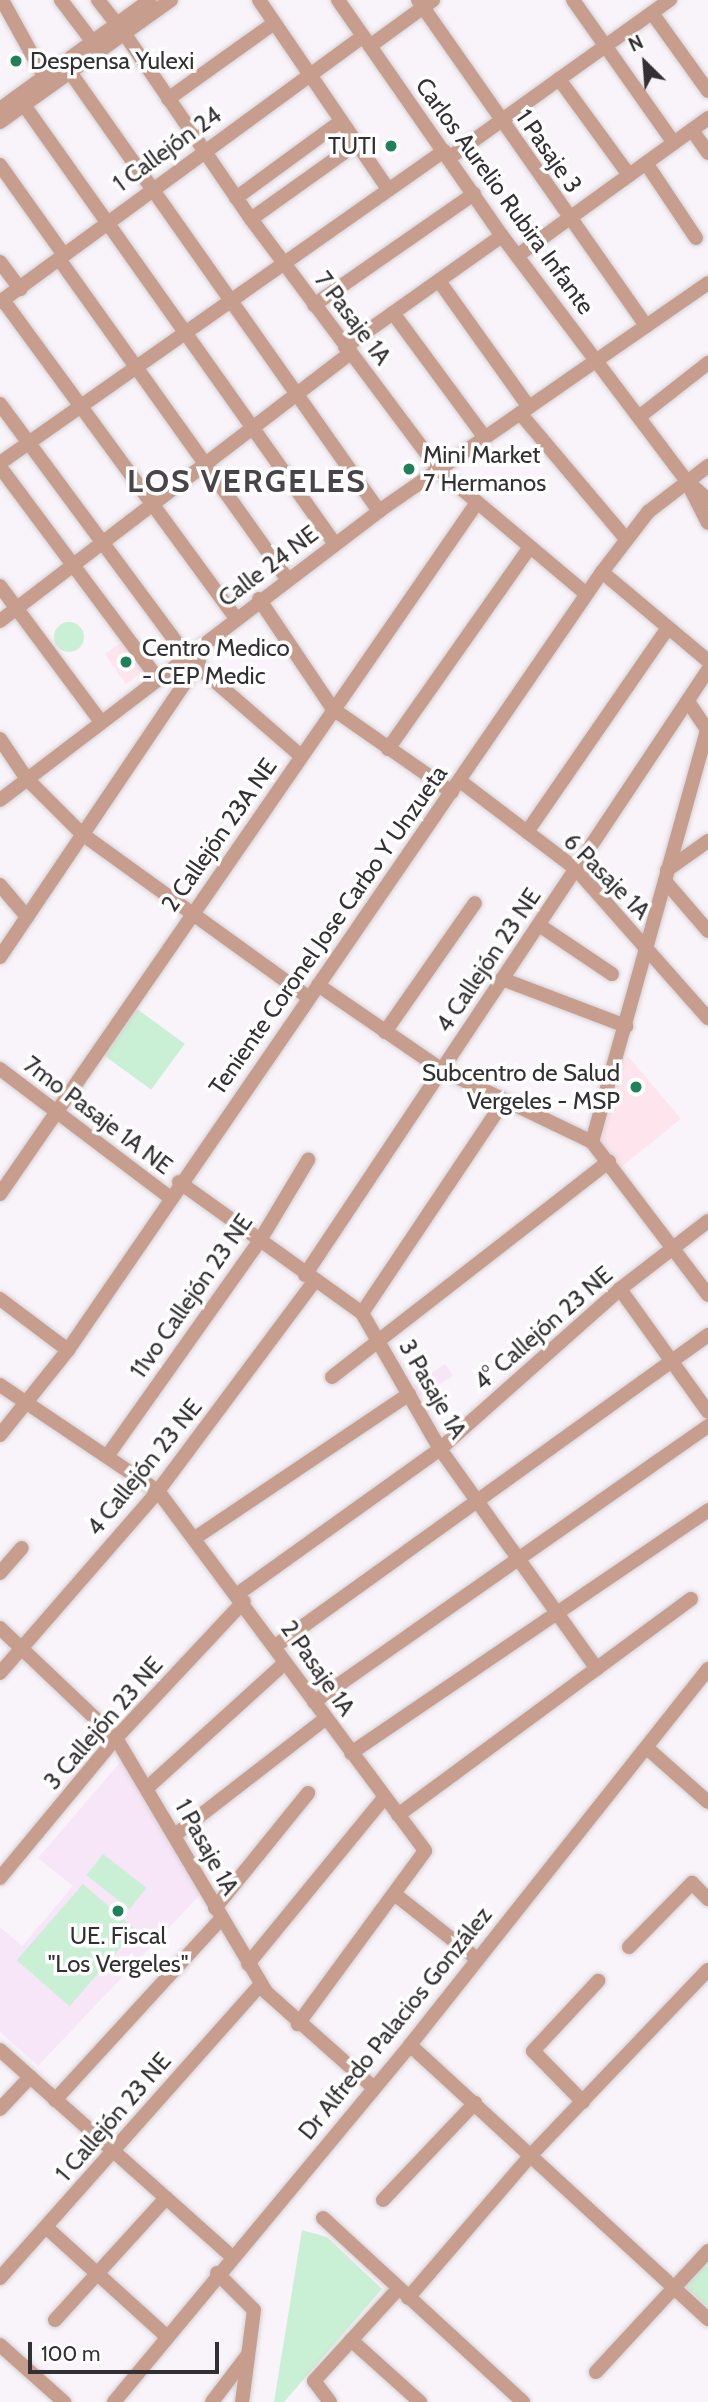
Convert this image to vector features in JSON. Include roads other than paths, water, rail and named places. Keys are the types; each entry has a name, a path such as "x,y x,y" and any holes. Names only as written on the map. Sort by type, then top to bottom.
{"street":[{"path":"61,0 92,41"},
{"name":"7 Pasaje 1A","path":"98,0 251,219 439,470 528,550 586,594"},
{"path":"0,109 70,72 150,0"},
{"path":"0,122 24,104 92,41 120,29 171,0"},
{"path":"259,0 387,189"},
{"name":"Carlos Aurelio Rubira Infante","path":"338,0 502,236 687,481"},
{"path":"573,0 674,142"},
{"path":"157,678 0,465 281,260 387,189 501,121 670,0"},
{"path":"2,1 47,82"},
{"name":"1 Callejón 24","path":"2,301 308,75 367,41 424,3"},
{"name":"1 Pasaje 3","path":"424,3 568,219 646,326"},
{"path":"652,13 708,91"},
{"path":"168,99 274,23"},
{"path":"70,72 379,511"},
{"path":"559,79 629,175"},
{"path":"24,104 251,430 335,544"},
{"path":"517,256 708,118"},
{"path":"236,198 340,122"},
{"path":"692,130 708,153"},
{"path":"251,219 356,144"},
{"path":"646,163 696,238"},
{"path":"0,165 134,367 287,579"},
{"path":"314,305 474,194"},
{"path":"0,621 251,430 393,313 502,236"},
{"path":"0,262 20,289"},
{"path":"439,281 525,410 626,539"},
{"name":"Calle 24 NE","path":"0,800 157,678 207,644 235,617 379,511 708,283"},
{"path":"2,301 235,617"},
{"path":"393,313 485,438"},
{"path":"639,416 708,363"},
{"path":"0,404 187,657 301,756"},
{"name":"Teniente Coronel Jose Carbo Y Unzueta","path":"0,1435 68,1350 168,1196 314,992 626,539 687,481 708,466"},
{"path":"687,481 708,500"},
{"path":"687,481 708,523"},
{"name":"2 Callejón 23A NE","path":"0,1194 476,504"},
{"path":"388,749 528,550"},
{"path":"602,572 708,661"},
{"path":"0,586 101,722"},
{"path":"259,599 333,709"},
{"path":"527,832 667,629"},
{"path":"0,957 197,668 207,644"},
{"name":"4 Callejón 23 NE","path":"0,1673 158,1491 310,1278 442,1070 689,703 708,670"},
{"path":"592,1142 626,1026 643,944 666,876 708,731 689,703"},
{"name":"6 Pasaje 1A","path":"333,709 388,749 456,787 527,832 576,869 708,1018"},
{"path":"0,739 27,779 82,834 194,911 314,992 386,1032 442,1070 503,1102 592,1142 708,1294"},
{"path":"666,876 708,841"},
{"path":"666,876 703,914 708,931"},
{"path":"0,885 27,917"},
{"path":"386,1032 475,903"},
{"path":"539,925 612,974"},
{"path":"502,979 626,1026"},
{"name":"7mo Pasaje 1A NE","path":"0,1070 168,1196"},
{"path":"362,1313 503,1102"},
{"name":"11vo Callejón 23 NE","path":"108,1455 259,1242 308,1160"},
{"path":"331,1377 376,1337 609,1161"},
{"name":"3 Pasaje 1A","path":"179,1182 259,1242 362,1313 440,1449 597,1669"},
{"name":"4° Callejón 23 NE","path":"241,1597 440,1449 620,1289 708,1220"},
{"path":"620,1289 708,1412"},
{"path":"0,1299 68,1350"},
{"path":"274,1647 480,1504 708,1335"},
{"name":"2 Pasaje 1A","path":"0,1385 158,1491 241,1597 285,1663 426,1856 298,2024"},
{"path":"195,1538 409,1394"},
{"path":"314,1702 708,1426"},
{"path":"351,1753 708,1510"},
{"path":"0,1573 22,1548"},
{"name":"3 Callejón 23 NE","path":"0,1878 116,1738 241,1597"},
{"path":"398,1815 691,1599"},
{"name":"1 Pasaje 1A","path":"0,1628 116,1738 175,1835 260,1985 298,2024 374,2088"},
{"path":"147,1788 285,1663"},
{"name":"Dr Alfredo Palacios González","path":"114,2402 165,2335 410,2045 708,1669"},
{"path":"175,1835 325,1719"},
{"path":"647,1748 707,1799"},
{"path":"55,2100 218,1914 308,1794"},
{"path":"248,1964 384,1798"},
{"path":"629,1947 692,1884 708,1899"},
{"path":"397,1896 477,1959"},
{"path":"330,2402 314,2381 351,2340 403,2293 708,1970"},
{"path":"583,2102 533,2051 598,1981"},
{"name":"1 Callejón 23 NE","path":"0,2278 260,1985"},
{"path":"410,2045 708,2319"},
{"path":"0,2050 111,2153 232,2257"},
{"path":"0,2109 30,2077"},
{"path":"383,2200 475,2103"},
{"path":"55,2320 95,2272 166,2198"},
{"path":"323,2218 523,2402"},
{"path":"47,2228 165,2335"},
{"path":"596,2372 708,2251"},
{"path":"217,2273 252,2304 242,2402"},
{"path":"351,2340 420,2402"},
{"path":"0,2345 64,2402"},
{"path":"212,2402 248,2355"}],"place":[{"name":"Despensa Yulexi","path":"16,61"},
{"name":"TUTI","path":"391,146"},
{"name":"Mini Market 7 Hermanos","path":"409,469"},
{"name":"Centro Medico - CEP Medic","path":"126,662"},
{"name":"Subcentro de Salud Vergeles - MSP","path":"636,1087"},
{"name":"UE. Fiscal \"Los Vergeles\"","path":"118,1911"}],"district":[{"name":"LOS VERGELES","path":"247,481"}]}
